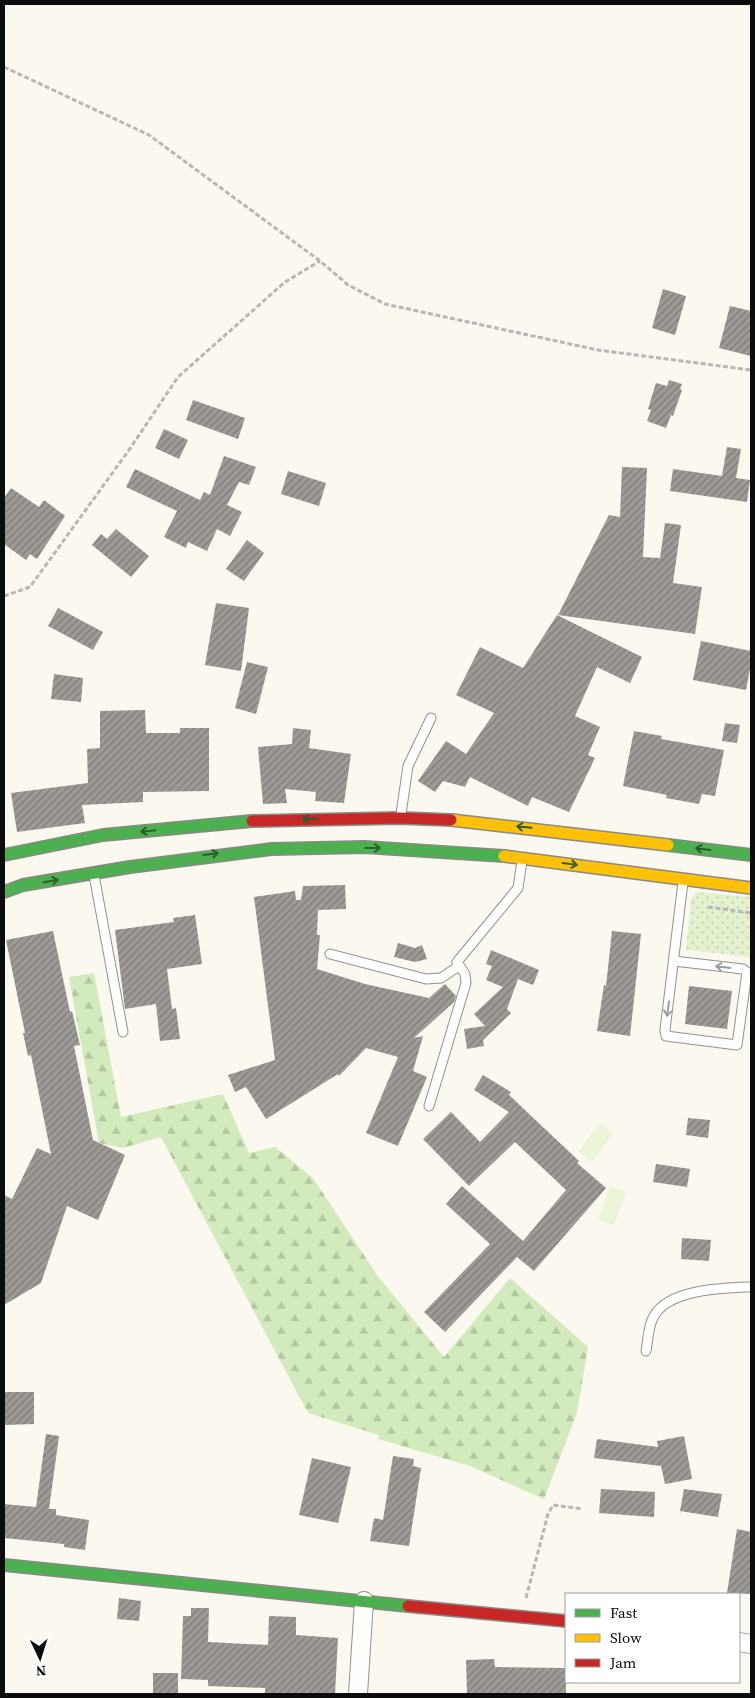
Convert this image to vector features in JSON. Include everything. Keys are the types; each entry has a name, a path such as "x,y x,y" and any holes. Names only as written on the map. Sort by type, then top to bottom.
{"main road":[{"path":"4,855 103,835 257,820 400,818 470,821 751,855"},
{"path":"543,853 547,830"},
{"path":"4,892 23,885 212,854 308,847 400,848 523,858 543,853 684,879 751,888"},
{"path":"4,1565 115,1578 522,1615 565,1621"}],"street":[{"path":"358,1694 364,1601"}],"lane":[{"path":"400,818 408,766 431,718"},
{"path":"429,1106 466,983 465,974 459,966 458,959 518,888 523,858"},
{"path":"93,874 123,1032"},
{"path":"674,961 742,969 747,972 737,1045 666,1036 665,1030 684,879"},
{"path":"330,954 426,979 441,978 459,966"},
{"path":"646,1351 653,1317 669,1300 700,1291 751,1287"}],"path":[{"path":"4,67 149,135 320,261 348,285 385,304 598,350 751,370"},
{"path":"4,596 30,588 129,450 178,376 285,282 320,261"},
{"path":"522,1615 548,1514 553,1505 583,1509"}],"green space":[{"path":"696,892 751,897 751,957 686,950 691,899"},
{"path":"94,973 121,1117 223,1094 249,1153 275,1147 313,1178 377,1275 444,1357 510,1278 588,1347 577,1413 544,1499 470,1466 378,1439 379,1435 308,1413 161,1137 123,1148 99,1143 69,977"},
{"path":"600,1123 614,1133 592,1162 578,1152"},
{"path":"610,1186 626,1192 614,1226 598,1220"}],"building":[{"path":"663,289 686,296 675,335 652,328"},
{"path":"730,306 751,311 751,356 719,348"},
{"path":"669,380 682,384 680,389 682,390 673,416 671,415 666,428 647,421 651,410 648,409 656,383 667,386"},
{"path":"193,400 245,418 238,439 186,420"},
{"path":"164,429 188,440 179,459 155,448"},
{"path":"727,447 741,449 736,478 750,480 747,502 670,491 673,469 722,476"},
{"path":"224,456 256,467 249,485 239,482 227,505 242,512 230,536 217,529 207,551 188,542 186,548 164,537 177,511 126,487 135,469 200,500 204,492 210,495"},
{"path":"622,467 647,468 643,557 660,558 665,523 681,525 673,583 702,587 695,634 558,615 609,515 620,517"},
{"path":"288,471 326,483 319,506 281,494"},
{"path":"11,488 39,507 44,500 65,516 37,559 30,554 26,560 4,544 4,498"},
{"path":"116,529 149,556 131,577 92,545 101,534 107,539"},
{"path":"247,540 264,553 244,581 226,569"},
{"path":"216,603 249,608 241,671 205,665"},
{"path":"58,608 103,632 93,650 48,626"},
{"path":"557,615 642,657 630,683 597,667 575,716 600,727 588,755 595,758 569,812 532,797 528,806 470,777 465,787 443,781 435,792 418,781 446,741 466,754 494,713 456,695 480,647 523,668"},
{"path":"701,641 751,651 751,664 746,690 693,680"},
{"path":"247,662 268,667 256,714 235,708"},
{"path":"54,674 83,678 81,702 51,699"},
{"path":"145,710 146,733 180,733 180,728 209,728 209,791 143,792 143,802 82,805 85,823 17,832 11,793 88,783 87,749 100,748 100,711"},
{"path":"725,723 740,725 737,743 722,741"},
{"path":"293,728 311,730 309,748 351,754 344,803 315,801 316,792 285,789 287,803 263,804 258,747 292,744"},
{"path":"634,731 662,736 661,739 724,750 715,796 702,794 699,804 666,798 667,795 623,786"},
{"path":"345,885 346,909 318,910 317,935 320,935 317,969 365,984 429,998 445,984 456,996 454,1002 414,1038 423,1036 413,1071 427,1077 398,1146 366,1133 398,1057 366,1048 339,1076 338,1074 266,1119 246,1087 235,1092 228,1075 275,1060 254,897 295,891 296,900 301,900 303,886"},
{"path":"195,915 202,964 167,969 172,1009 176,1008 180,1039 160,1041 156,1004 125,1009 115,930 174,922 173,918"},
{"path":"53,931 70,1012 72,1011 80,1045 74,1046 93,1140 125,1155 98,1220 67,1206 41,1283 4,1305 4,1195 12,1199 37,1148 51,1154 31,1055 28,1056 23,1033 25,1033 6,940"},
{"path":"612,931 641,934 630,1036 597,1031 604,985 606,986"},
{"path":"398,943 415,948 422,945 427,959 415,962 394,957"},
{"path":"491,950 539,970 533,985 518,979 507,1009 511,1013 483,1040 484,1046 467,1049 464,1029 485,1026 474,1014 503,987 486,980 492,966 486,964"},
{"path":"689,986 732,991 727,1029 685,1024"},
{"path":"483,1075 511,1092 509,1095 579,1161 577,1163 606,1188 534,1271 517,1257 445,1332 424,1312 490,1244 446,1204 462,1186 523,1241 566,1190 515,1142 469,1186 423,1139 451,1112 480,1142 509,1112 474,1090"},
{"path":"688,1118 710,1120 708,1138 686,1135"},
{"path":"656,1164 690,1169 687,1187 653,1182"},
{"path":"682,1238 711,1240 709,1261 681,1259"},
{"path":"4,1392 34,1392 34,1424 4,1425"},
{"path":"46,1434 59,1436 49,1509 56,1509 56,1515 89,1520 85,1550 64,1547 64,1544 4,1538 4,1504 36,1507"},
{"path":"684,1436 692,1479 665,1484 661,1466 594,1458 597,1439 658,1447 657,1441"},
{"path":"393,1456 414,1459 413,1466 421,1468 409,1546 370,1541 374,1518 383,1520"},
{"path":"312,1458 351,1467 338,1523 299,1515"},
{"path":"601,1489 655,1492 654,1517 599,1513"},
{"path":"684,1489 722,1494 718,1517 680,1511"},
{"path":"737,1529 751,1532 751,1594 727,1593"},
{"path":"119,1598 141,1601 139,1621 117,1619"},
{"path":"191,1608 209,1608 208,1642 268,1645 269,1616 296,1617 296,1635 338,1638 335,1694 265,1694 265,1688 208,1686 208,1680 181,1679 183,1616 191,1616"},
{"path":"494,1659 495,1667 565,1668 566,1694 467,1694 466,1660"},
{"path":"153,1673 178,1673 178,1694 153,1694"}],"traffic: fast":[{"path":"4,855 103,835 252,821"},
{"path":"668,845 751,855"},
{"path":"4,892 23,885 130,867 272,849 364,847 504,856"},
{"path":"4,1565 408,1606"}],"traffic: slow":[{"path":"451,820 668,845"},
{"path":"504,856 751,888"}],"traffic: jam":[{"path":"252,821 400,818 451,820"},
{"path":"408,1606 565,1621"}]}
